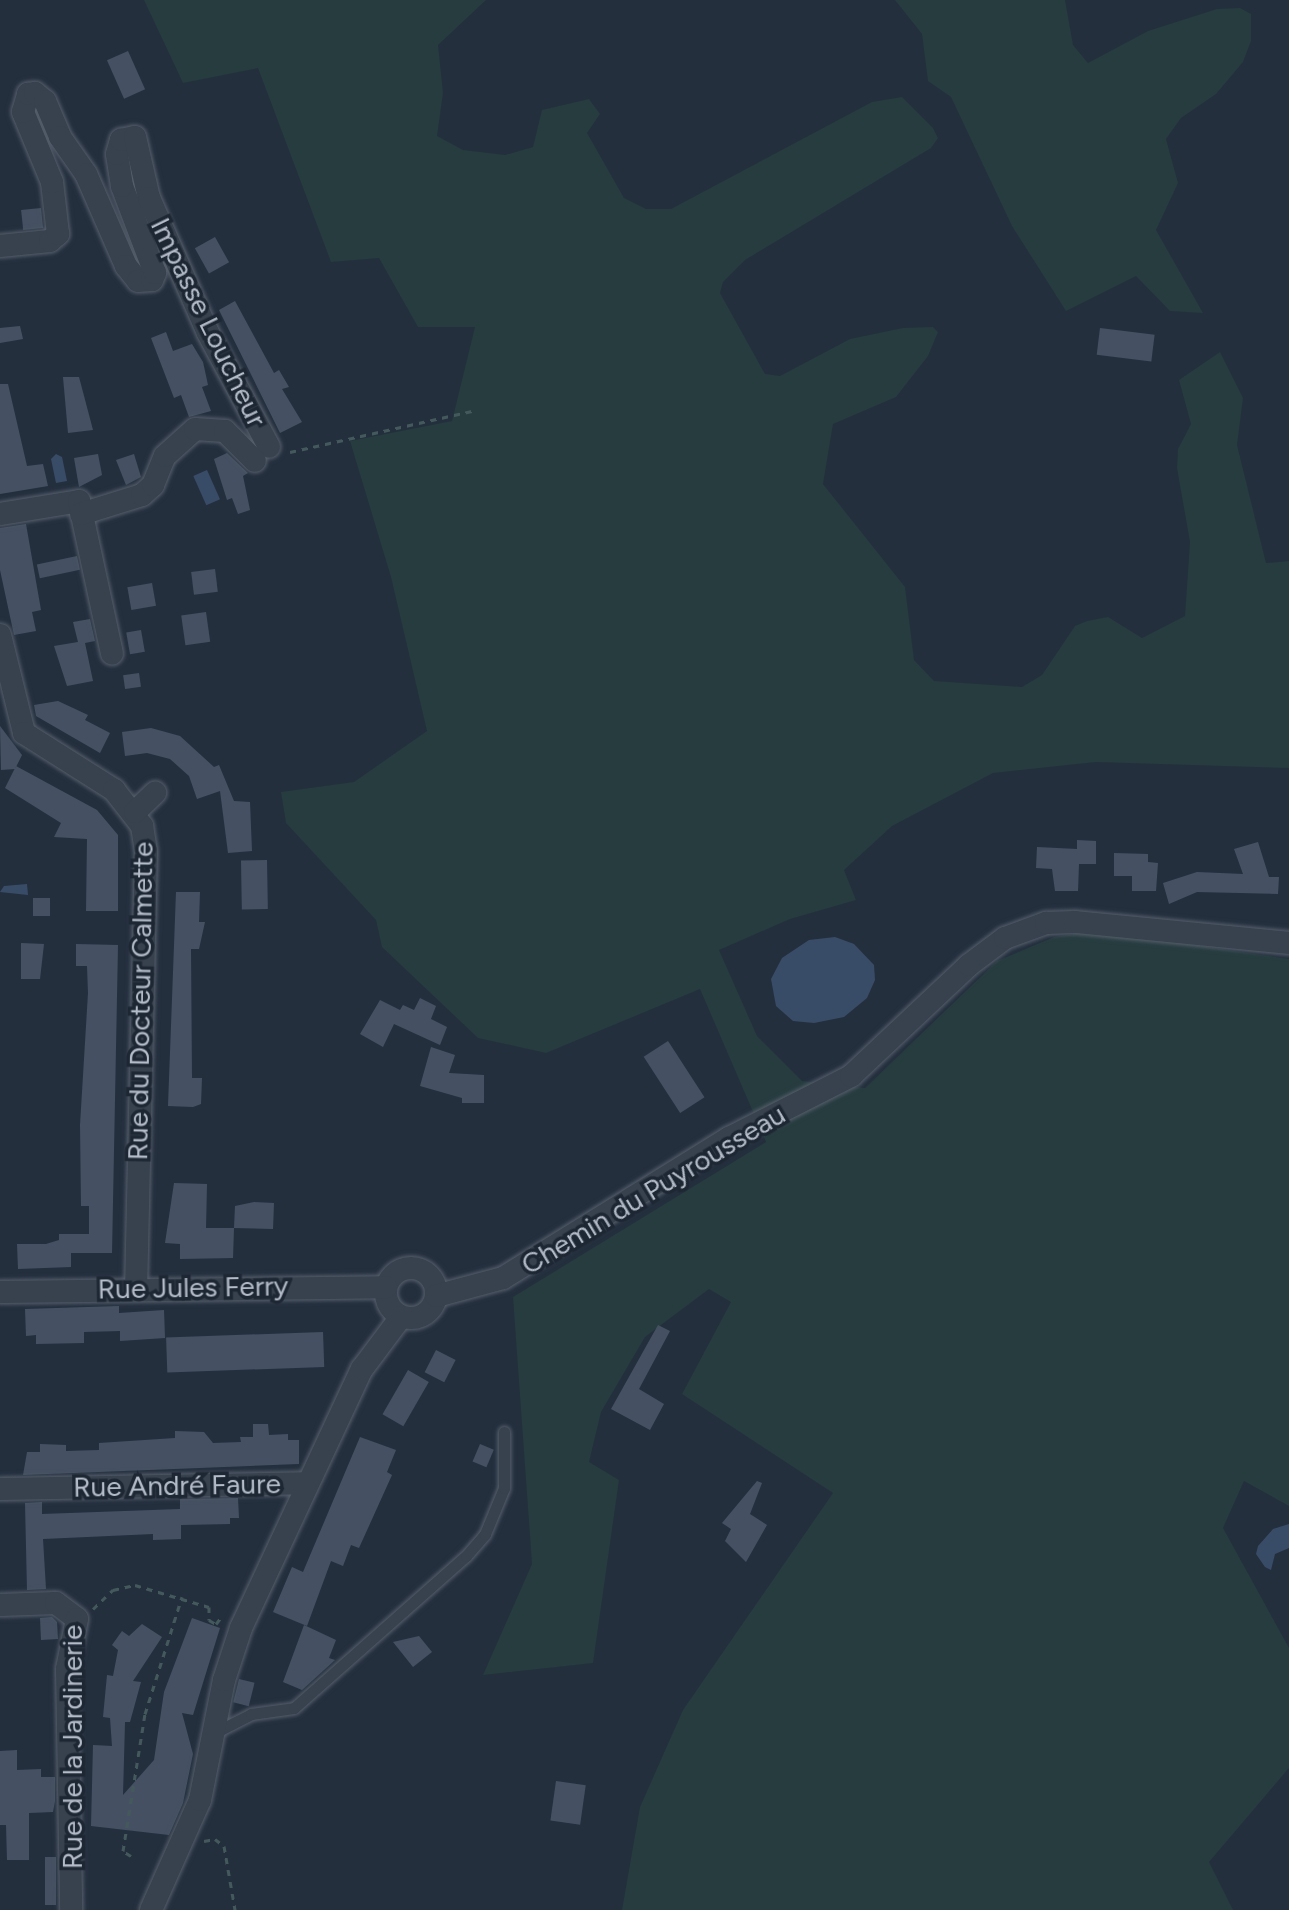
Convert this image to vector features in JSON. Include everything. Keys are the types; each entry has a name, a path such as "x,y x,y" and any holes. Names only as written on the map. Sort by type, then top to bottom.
{"street":[{"name":"Impasse Loucheur","path":"0,246 50,241 58,234 52,182 23,112 28,94 35,93 45,101 60,137 86,174 126,266 138,281 152,280 155,273 122,186 117,154 121,140 135,137 149,198 208,333 271,453"},
{"path":"0,514 80,507 142,495 153,485 165,456 195,429 225,431 271,453"},
{"path":"80,507 112,653"},
{"name":"Rue du Docteur Calmette","path":"0,635 24,733 114,790 135,812 146,851 136,1286"},
{"path":"135,812 155,793"},
{"name":"Chemin du Puyrousseau","path":"436,1296 503,1278 729,1138 851,1076 969,965 1005,938 1046,923 1075,922 1289,943"},
{"path":"414,1268 430,1276 436,1296 421,1317 401,1317 388,1305 386,1287 398,1271 414,1268"},
{"name":"Rue Jules Ferry","path":"0,1292 136,1286 386,1287"},
{"name":"Rue André Faure","path":"0,1489 307,1483 362,1369 401,1317"},
{"path":"151,1910 200,1800 231,1651 307,1483"},
{"name":"Rue de la Jardinerie","path":"0,1605 56,1603 77,1619 67,1669 71,1910"}],"lane":[{"path":"214,1733 251,1714 294,1708 466,1556 485,1534 504,1488 504,1432"}],"path":[{"path":"271,453 476,410"},
{"path":"88,1615 122,1586 182,1597 209,1607 209,1620 216,1624 231,1605"},
{"path":"131,1856 123,1851 145,1714 182,1597"},
{"path":"199,1845 215,1839 224,1846 235,1910"}],"green space":[{"path":"144,0 486,0 438,45 443,93 437,136 463,150 505,155 533,147 542,110 589,99 600,114 587,133 624,198 646,209 671,209 872,102 902,97 933,128 938,138 931,148 745,260 723,282 720,293 765,374 780,376 850,339 903,328 933,327 938,332 928,356 896,397 833,424 823,484 905,587 914,660 934,681 1022,687 1042,675 1075,626 1108,617 1142,638 1185,616 1190,542 1177,468 1178,449 1191,424 1179,380 1220,352 1243,398 1237,445 1266,563 1289,561 1289,768 1096,762 993,773 892,826 844,870 856,900 790,919 719,950 757,1036 802,1081 865,1088 997,961 1054,937 1096,931 1289,959 1289,1506 1244,1481 1223,1528 1289,1648 1289,1768 1209,1862 1233,1910 622,1910 640,1807 683,1710 833,1493 682,1394 731,1302 709,1289 645,1337 601,1412 589,1462 619,1480 593,1663 483,1675 532,1564 513,1297 766,1142 700,989 546,1053 478,1038 382,947 376,920 286,823 281,792 354,782 427,731 391,577 350,441 452,421 475,327 418,327 379,258 331,262 258,68 183,83"},
{"path":"895,0 1065,0 1073,45 1088,63 1148,31 1217,9 1240,8 1251,14 1251,41 1243,62 1216,94 1181,118 1166,139 1178,183 1156,230 1203,313 1170,311 1136,276 1066,311 1012,226 951,97 928,81 922,34"}],"water":[{"path":"56,454 62,457 67,481 56,483 51,459"},
{"path":"207,470 220,499 206,505 193,476"},
{"path":"27,884 28,895 0,892 4,886"},
{"path":"835,937 854,944 874,965 875,980 867,998 844,1017 814,1023 793,1021 776,1006 771,979 782,958 809,940"},
{"path":"1289,1524 1289,1548 1275,1554 1271,1570 1256,1554 1258,1546 1273,1529"}],"building":[{"path":"128,51 145,89 124,99 107,60"},
{"path":"41,208 43,228 23,230 21,210"},
{"path":"215,237 229,262 209,274 195,248"},
{"path":"235,301 274,373 279,370 289,387 282,389 302,422 280,433 219,310"},
{"path":"20,326 23,339 0,343 0,328"},
{"path":"1100,328 1155,335 1151,362 1097,355"},
{"path":"166,332 173,351 192,344 203,362 208,385 202,387 211,411 189,417 181,395 174,398 151,338"},
{"path":"63,377 79,377 93,430 68,433"},
{"path":"0,384 8,384 27,466 43,464 48,486 0,494"},
{"path":"227,453 248,473 243,476 250,510 238,514 232,498 227,500 214,459"},
{"path":"98,454 102,475 79,487 74,458"},
{"path":"134,454 141,477 126,485 116,460"},
{"path":"26,524 41,610 32,612 36,631 14,635 0,570 0,528"},
{"path":"77,556 80,570 40,578 37,565"},
{"path":"215,569 218,592 194,595 191,572"},
{"path":"152,583 156,606 131,610 127,587"},
{"path":"206,612 210,642 185,645 181,615"},
{"path":"90,619 95,641 85,643 93,681 67,686 54,646 78,642 73,622"},
{"path":"141,630 145,652 130,654 126,633"},
{"path":"139,673 141,687 125,689 123,675"},
{"path":"58,701 88,715 85,720 110,733 100,753 36,716 34,705"},
{"path":"0,726 22,755 15,769 1,770"},
{"path":"151,728 180,736 214,767 219,765 234,801 250,802 252,851 228,853 220,791 197,799 189,776 170,759 147,753 125,756 122,732"},
{"path":"16,766 97,810 118,835 118,911 86,911 87,839 54,837 61,823 5,788"},
{"path":"1077,840 1096,841 1096,864 1079,864 1078,891 1055,891 1052,869 1036,868 1037,847 1077,849"},
{"path":"1258,842 1269,877 1279,877 1278,894 1197,892 1169,904 1163,883 1197,872 1243,874 1234,849"},
{"path":"1114,853 1148,854 1148,862 1158,863 1156,891 1132,891 1132,876 1114,876"},
{"path":"241,860 267,860 268,909 242,909"},
{"path":"176,892 200,892 199,922 205,922 199,949 191,949 192,1078 202,1078 201,1104 193,1107 168,1106"},
{"path":"33,898 50,898 50,916 33,916"},
{"path":"21,943 44,944 40,979 21,979"},
{"path":"76,944 118,945 112,1253 71,1253 71,1267 18,1269 17,1244 46,1244 59,1240 59,1234 89,1234 89,1206 81,1206 80,1125 87,966 76,966"},
{"path":"420,998 436,1006 431,1019 447,1027 440,1045 394,1024 383,1047 360,1034 380,1000 400,1010 403,1005 414,1010"},
{"path":"668,1041 704,1097 680,1113 644,1057"},
{"path":"431,1047 455,1055 449,1073 484,1075 484,1103 462,1103 462,1098 420,1086"},
{"path":"174,1183 207,1184 206,1228 234,1228 233,1258 180,1259 180,1244 165,1243"},
{"path":"254,1202 274,1203 273,1229 234,1228 235,1206"},
{"path":"119,1306 119,1313 164,1310 165,1338 120,1341 120,1331 84,1332 84,1343 36,1344 36,1335 26,1336 25,1309"},
{"path":"658,1325 670,1331 639,1389 664,1404 650,1430 611,1409"},
{"path":"323,1332 324,1367 167,1372 166,1337"},
{"path":"436,1350 456,1360 444,1382 425,1372"},
{"path":"408,1370 429,1382 403,1426 382,1414"},
{"path":"253,1424 268,1424 269,1435 288,1434 288,1440 299,1440 299,1464 23,1475 27,1452 40,1452 40,1444 66,1445 66,1451 99,1450 99,1443 175,1438 175,1431 204,1432 213,1443 241,1442 240,1437 253,1437"},
{"path":"360,1437 396,1450 387,1472 392,1475 359,1548 351,1545 343,1566 331,1561 307,1626 273,1612 292,1567 303,1572"},
{"path":"480,1444 494,1450 486,1467 473,1461"},
{"path":"757,1481 762,1483 750,1514 767,1525 746,1562 725,1541 731,1529 722,1523"},
{"path":"238,1498 239,1518 230,1518 230,1524 181,1525 181,1539 153,1540 153,1534 43,1539 46,1589 27,1590 25,1503 42,1502 42,1514 180,1509 180,1499"},
{"path":"52,1617 57,1622 58,1639 41,1640 40,1618"},
{"path":"192,1618 220,1628 193,1715 182,1713 193,1754 183,1803 169,1835 91,1826 93,1745 112,1746 110,1718 103,1717 107,1675 113,1676 118,1650 112,1645 122,1631 129,1636 142,1624 162,1637 133,1681 141,1682 130,1722 125,1722 123,1795 154,1760 164,1692"},
{"path":"304,1625 336,1640 329,1658 335,1660 302,1690 283,1682"},
{"path":"419,1636 432,1652 413,1667 393,1642"},
{"path":"239,1679 255,1683 249,1706 233,1702"},
{"path":"17,1750 17,1770 41,1769 41,1777 55,1777 53,1812 29,1813 29,1860 7,1860 6,1825 0,1825 0,1751"},
{"path":"556,1781 586,1785 580,1825 550,1821"},
{"path":"45,1857 56,1857 56,1905 45,1905"}]}
